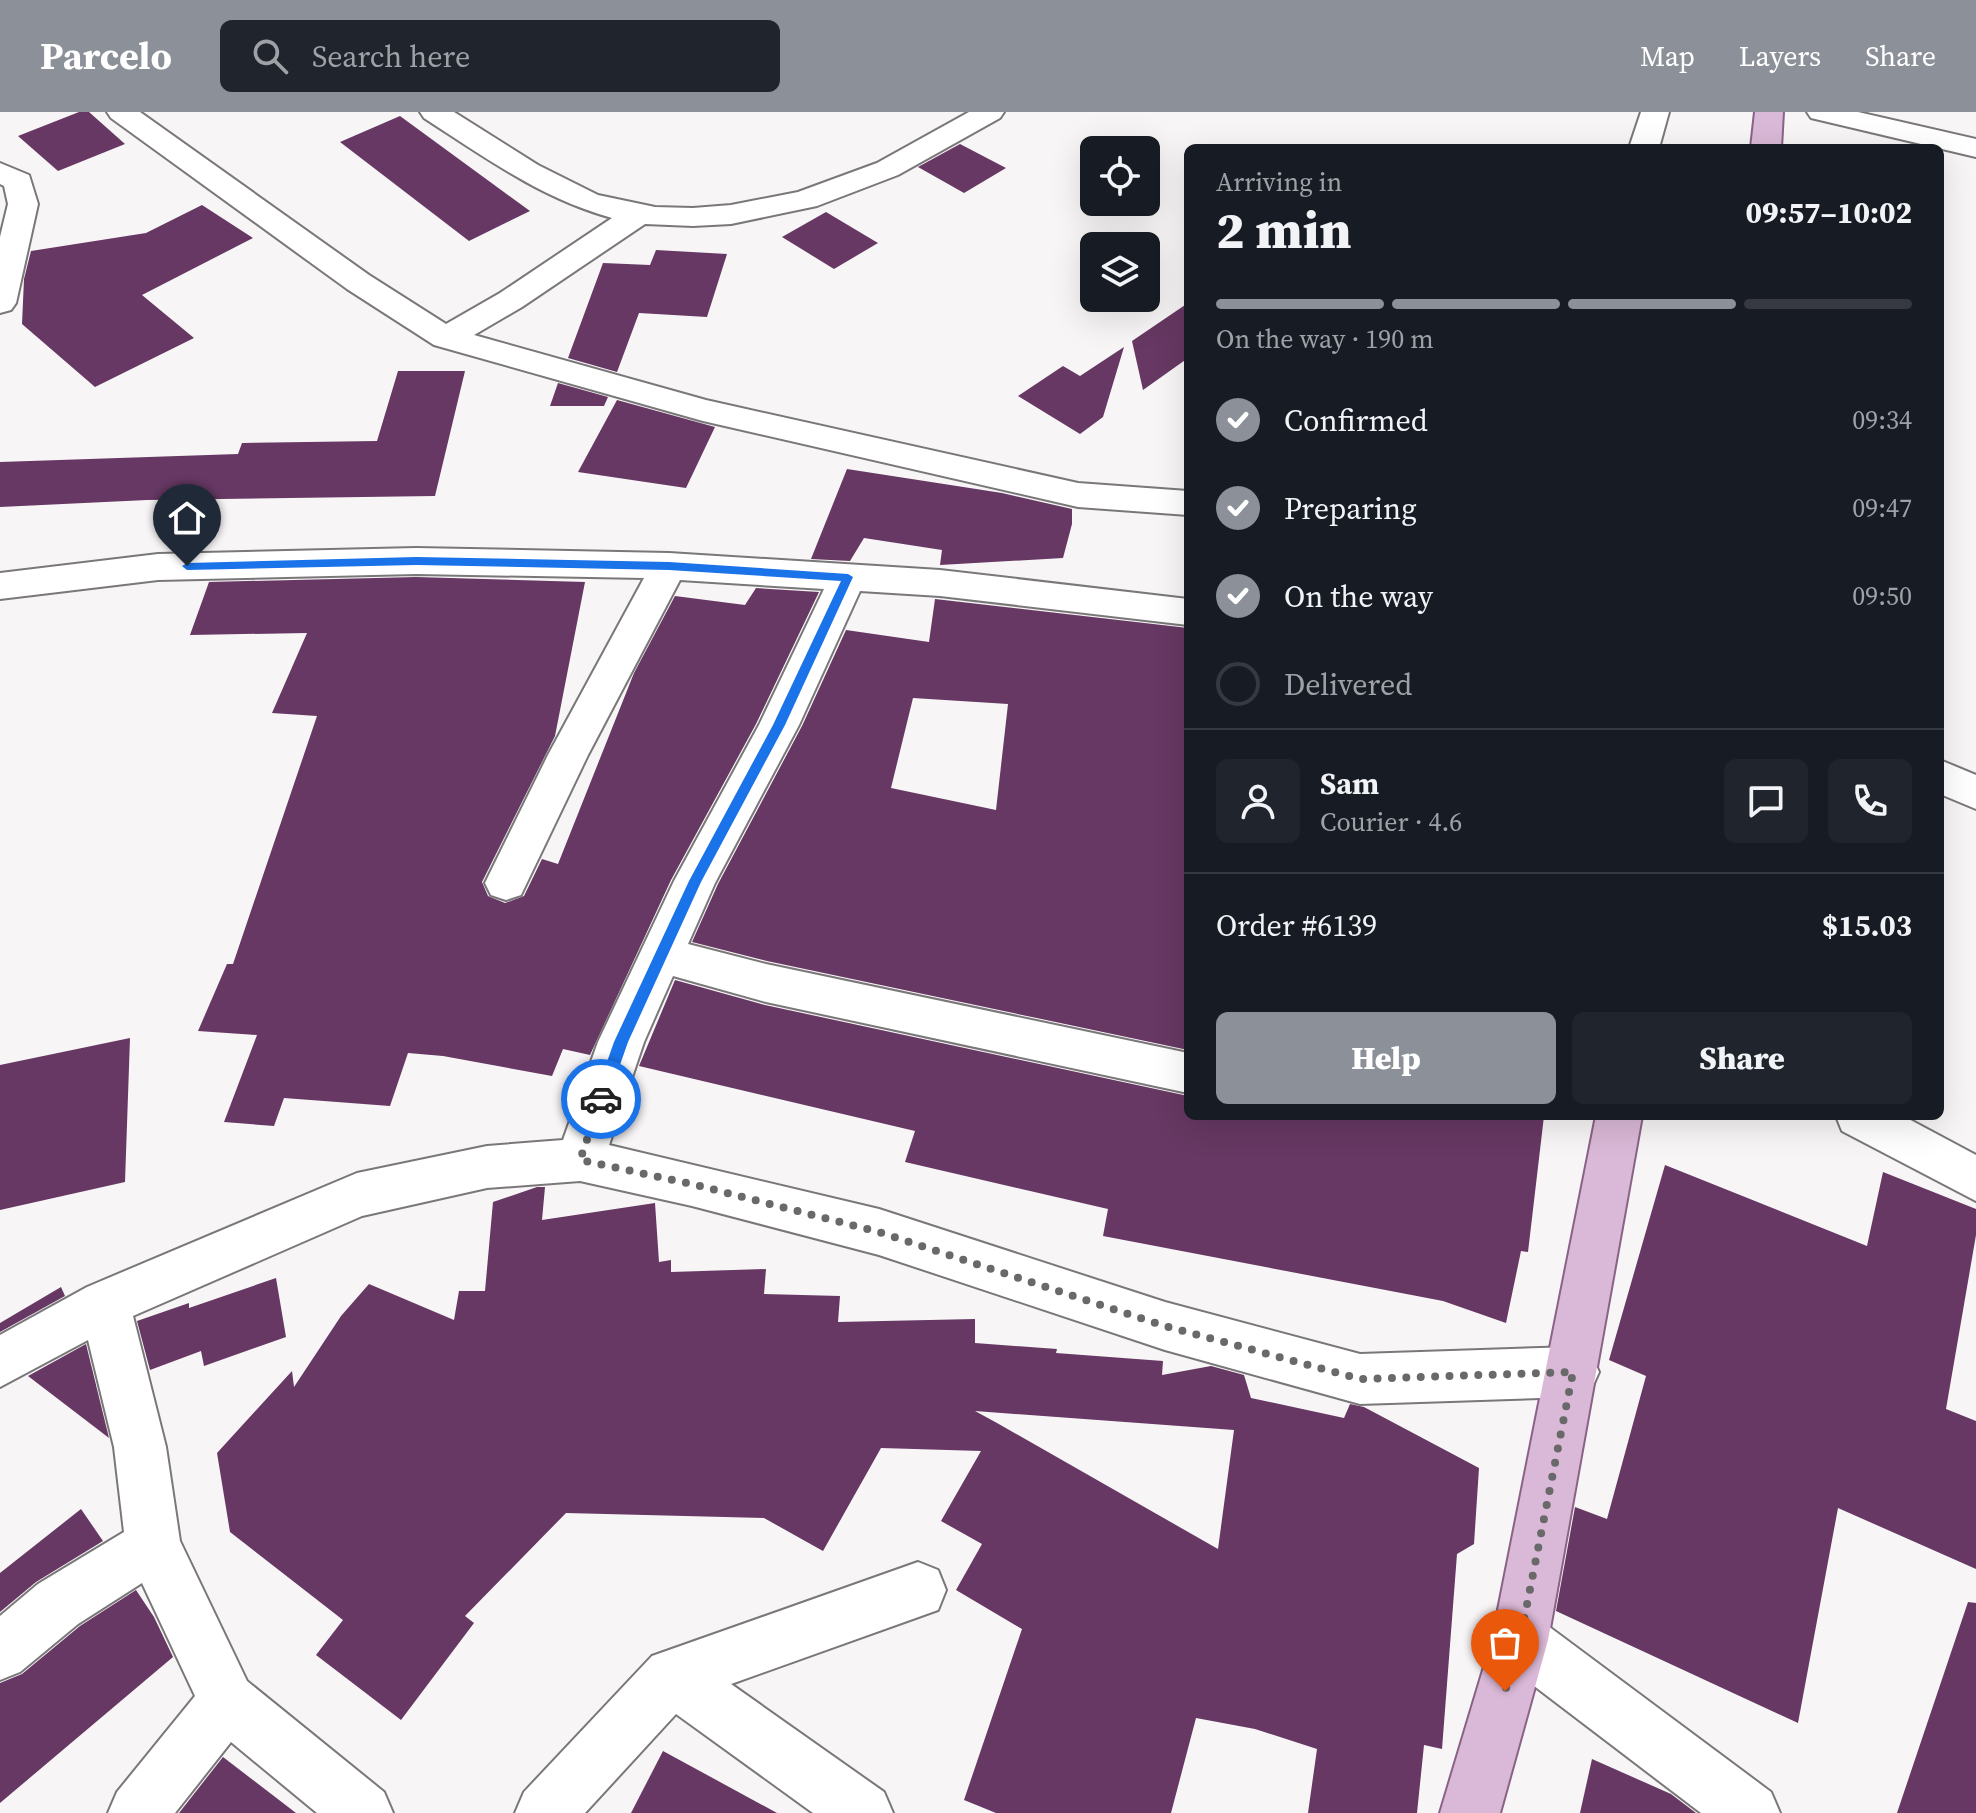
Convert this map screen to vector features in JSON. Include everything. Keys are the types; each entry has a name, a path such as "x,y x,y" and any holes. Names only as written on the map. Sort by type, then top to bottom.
{"main road":[{"path":"1766,144 1769,112"},
{"path":"1479,1807 1520,1640 1618,1120"}],"street":[{"path":"121,112 358,282 446,338 703,410 1078,495 1184,503"},
{"path":"434,112 557,188 590,203 639,214 685,217 773,208 813,199 873,176 990,112"},
{"path":"1645,144 1655,112"},
{"path":"1821,112 1976,148"},
{"path":"0,172 18,181 23,204 0,300"},
{"path":"446,338 511,300 639,214"},
{"path":"0,586 158,567 416,561 669,566 940,583 1184,612"},
{"path":"506,883 568,755 669,566"},
{"path":"580,1160 621,1042 695,881 779,725 848,577"},
{"path":"1944,778 1976,793"},
{"path":"661,955 766,983 1184,1072"},
{"path":"1866,1120 1976,1179"},
{"path":"0,1362 105,1304 357,1195 487,1167 580,1160 692,1184 879,1232 1165,1326 1360,1379 1573,1372"},
{"path":"105,1304 140,1447 153,1545 227,1701 363,1813"},
{"path":"0,1652 58,1604 153,1545"},
{"path":"545,1813 672,1676 918,1590"},
{"path":"1520,1640 1750,1813"},
{"path":"672,1676 863,1813"},
{"path":"138,1813 227,1701"}],"building":[{"path":"79,112 89,112 125,144 58,171 18,136"},
{"path":"400,116 530,211 469,241 340,142"},
{"path":"960,144 1006,168 964,193 918,167"},
{"path":"202,205 253,238 142,295 194,338 95,387 22,324 24,279 31,251 146,233"},
{"path":"826,212 878,243 834,269 782,237"},
{"path":"656,250 727,254 707,317 639,313 617,372 568,358 603,263 650,265"},
{"path":"1184,306 1184,361 1143,390 1132,341"},
{"path":"1124,347 1103,417 1080,434 1018,396 1063,366 1080,376"},
{"path":"398,371 465,371 435,496 147,500 0,507 0,462 238,454 242,443 377,441"},
{"path":"558,383 608,397 604,406 550,406"},
{"path":"617,400 715,427 686,488 578,472"},
{"path":"847,469 1002,493 1072,509 1072,524 1063,558 940,565 942,550 864,538 850,561 811,559"},
{"path":"416,577 585,582 555,736 482,882 488,896 505,903 524,896 542,859 558,864 634,673 675,596 745,605 756,588 819,592 756,724 671,880 590,1055 563,1049 552,1076 443,1056 408,1053 390,1106 284,1098 274,1126 224,1122 257,1035 198,1031 227,964 233,964 317,716 272,713 307,633 190,635 209,582"},
{"path":"935,599 1184,628 1184,1049 767,961 692,942 718,884 802,726 846,630 929,642","holes":["913,698 1008,704 996,810 891,788"]},
{"path":"675,980 765,1005 1184,1095 1184,1120 1544,1120 1528,1252 1521,1251 1506,1323 1443,1301 1103,1236 1108,1209 905,1162 915,1131 639,1066"},
{"path":"130,1038 125,1182 0,1210 0,1065"},
{"path":"1665,1165 1867,1246 1883,1172 1976,1209 1976,1235 1946,1409 1976,1421 1976,1569 1838,1508 1798,1723 1556,1611 1575,1507 1607,1519 1646,1376 1609,1360"},
{"path":"545,1187 542,1220 655,1203 659,1262 671,1260 671,1272 766,1269 764,1294 840,1296 838,1322 975,1319 975,1343 1163,1361 1162,1375 1211,1366 1244,1375 1251,1398 1344,1418 1350,1404 1364,1407 1479,1468 1474,1544 1457,1554 1442,1749 1424,1745 1417,1813 1308,1813 1317,1749 1255,1729 1196,1718 1171,1813 996,1813 964,1800 1022,1629 956,1590 982,1544 941,1521 981,1451 881,1448 823,1551 764,1518 566,1513 465,1616 474,1623 401,1720 316,1655 343,1620 230,1532 217,1453 292,1371 294,1387 341,1316 369,1284 454,1320 459,1291 485,1291 493,1202","holes":["975,1411 1234,1430 1218,1549"]},
{"path":"276,1278 286,1337 204,1366 201,1351 150,1370 137,1321 189,1303 189,1308"},
{"path":"61,1287 65,1296 0,1332 0,1323"},
{"path":"86,1344 109,1438 28,1376"},
{"path":"81,1509 103,1541 36,1582 0,1612 0,1573"},
{"path":"136,1590 154,1617 173,1657 0,1803 0,1683 22,1674 80,1626"},
{"path":"1968,1602 1976,1603 1976,1813 1897,1813"},
{"path":"663,1751 777,1813 631,1813"},
{"path":"223,1757 296,1813 179,1813"},
{"path":"1592,1759 1671,1794 1696,1813 1580,1813"}],"way so far":[{"path":"601,1099 580,1160 692,1184 879,1232 1165,1326 1360,1379 1573,1372 1520,1640 1505,1691"}],"route":[{"path":"187,566 416,561 669,566 848,577 779,725 695,881 621,1042 601,1099"}]}
